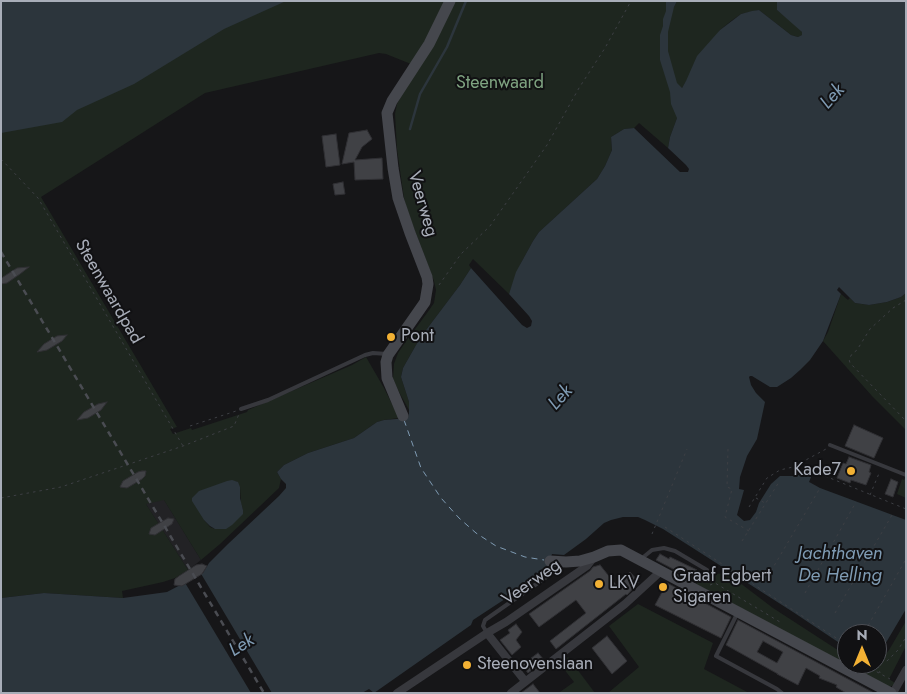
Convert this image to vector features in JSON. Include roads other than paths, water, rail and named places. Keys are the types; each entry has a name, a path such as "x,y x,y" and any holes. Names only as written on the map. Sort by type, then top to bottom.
{"street":[{"name":"Veerweg","path":"388,354 425,302 427,277 398,198 387,113 392,101 429,44 450,1"},
{"path":"388,354 386,362 387,378 403,416"},
{"name":"Veerweg","path":"550,561 580,561 608,551 621,550 892,693"},
{"name":"Veerweg","path":"487,633 587,566 594,557"},
{"path":"511,693 625,604 661,572"},
{"path":"397,693 487,633 525,682"},
{"path":"892,693 906,670"}],"lane":[{"path":"241,409 277,396 365,355 373,353 388,354"},
{"path":"830,445 906,475"},
{"path":"639,560 652,550 664,548 675,551 707,570"},
{"path":"487,633 483,626 485,620 555,572 566,562"},
{"path":"738,612 716,656 778,689 782,693"}],"water":[{"path":"1,1 286,1 224,29 134,84 77,110 62,122 1,133"},
{"path":"666,1 677,1 668,32 668,51 677,83 682,88 697,56 720,30 741,14 759,10 791,35 798,37 802,35 802,32 777,10 777,1 906,1 906,293 887,302 869,305 855,303 839,287 837,290 841,294 823,341 810,360 800,370 777,387 770,387 752,376 749,377 756,393 765,402 757,439 747,456 740,477 739,489 744,490 737,515 744,521 750,520 771,484 780,476 797,476 811,468 814,470 809,482 820,488 906,520 906,609 887,641 887,624 837,624 837,641 663,529 638,517 623,517 604,523 564,555 552,554 548,567 534,580 473,620 471,625 374,693 369,689 362,693 1,693 1,598 44,593 123,598 167,592 203,573 209,563 286,488 286,484 277,472 284,465 308,453 354,438 377,422 408,418 409,402 401,377 403,368 420,338 471,268 522,325 527,328 531,326 532,321 529,316 509,294 516,272 539,232 597,179 612,150 611,137 624,129 634,128 680,172 688,172 689,169 686,165 668,148 677,118 671,104 670,92 660,60 660,35 666,11"},
{"path":"232,480 238,482 240,487 243,514 226,529 215,529 204,520 192,498 199,491"}],"waterway":[{"path":"410,129 420,94 447,47 466,1"}],"railway":[{"path":"1,252 264,693"}],"place":[{"name":"Pont","path":"391,337"},
{"name":"Kade7","path":"851,471"},
{"name":"LKV","path":"599,584"},
{"name":"Graaf Egbert Sigaren","path":"663,587"},
{"name":"Steenovenslaan","path":"467,665"}],"park label":[{"name":"Steenwaard","path":"500,84"}],"water label":[{"name":"Lek","path":"833,97"},
{"name":"Lek","path":"561,398"},
{"name":"Jachthaven De Helling","path":"840,565"},
{"name":"Lek","path":"242,646"}]}
